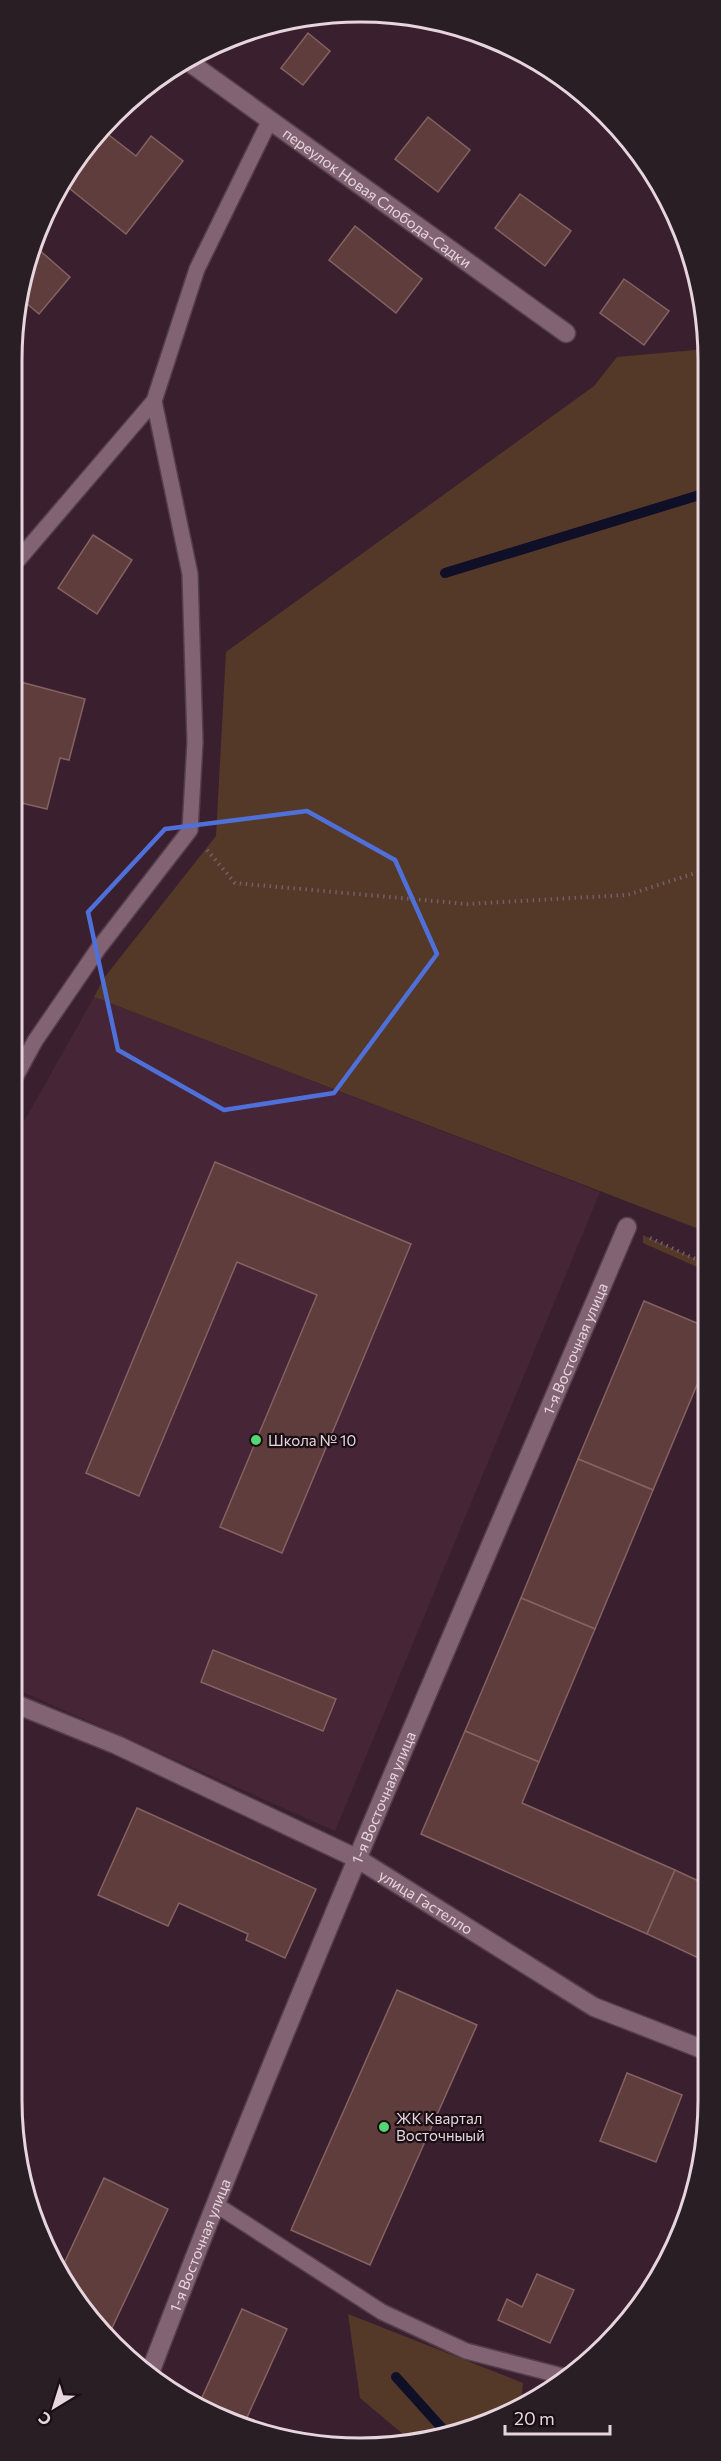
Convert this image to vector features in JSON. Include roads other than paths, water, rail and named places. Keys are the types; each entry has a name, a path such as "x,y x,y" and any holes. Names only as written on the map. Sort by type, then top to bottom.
{"street":[{"name":"переулок Новая Слобода-Садки","path":"195,66 566,333"},
{"name":"1-я Восточная улица","path":"152,2367 214,2204 627,1227"},
{"name":"улица Гастелло","path":"22,1706 117,1745 358,1859 594,2007 698,2047"}],"lane":[{"path":"22,555 154,401 197,269 270,120"},
{"path":"22,1065 35,1041 98,949 190,830 195,742 190,574 154,401"},
{"path":"214,2204 382,2312 466,2350 558,2375"}],"waterway":[{"path":"445,573 698,495"},
{"path":"396,2377 442,2428"}],"place":[{"name":"Школа № 10","path":"256,1440"},
{"name":"ЖК Квартал Восточныый","path":"384,2127"}]}
